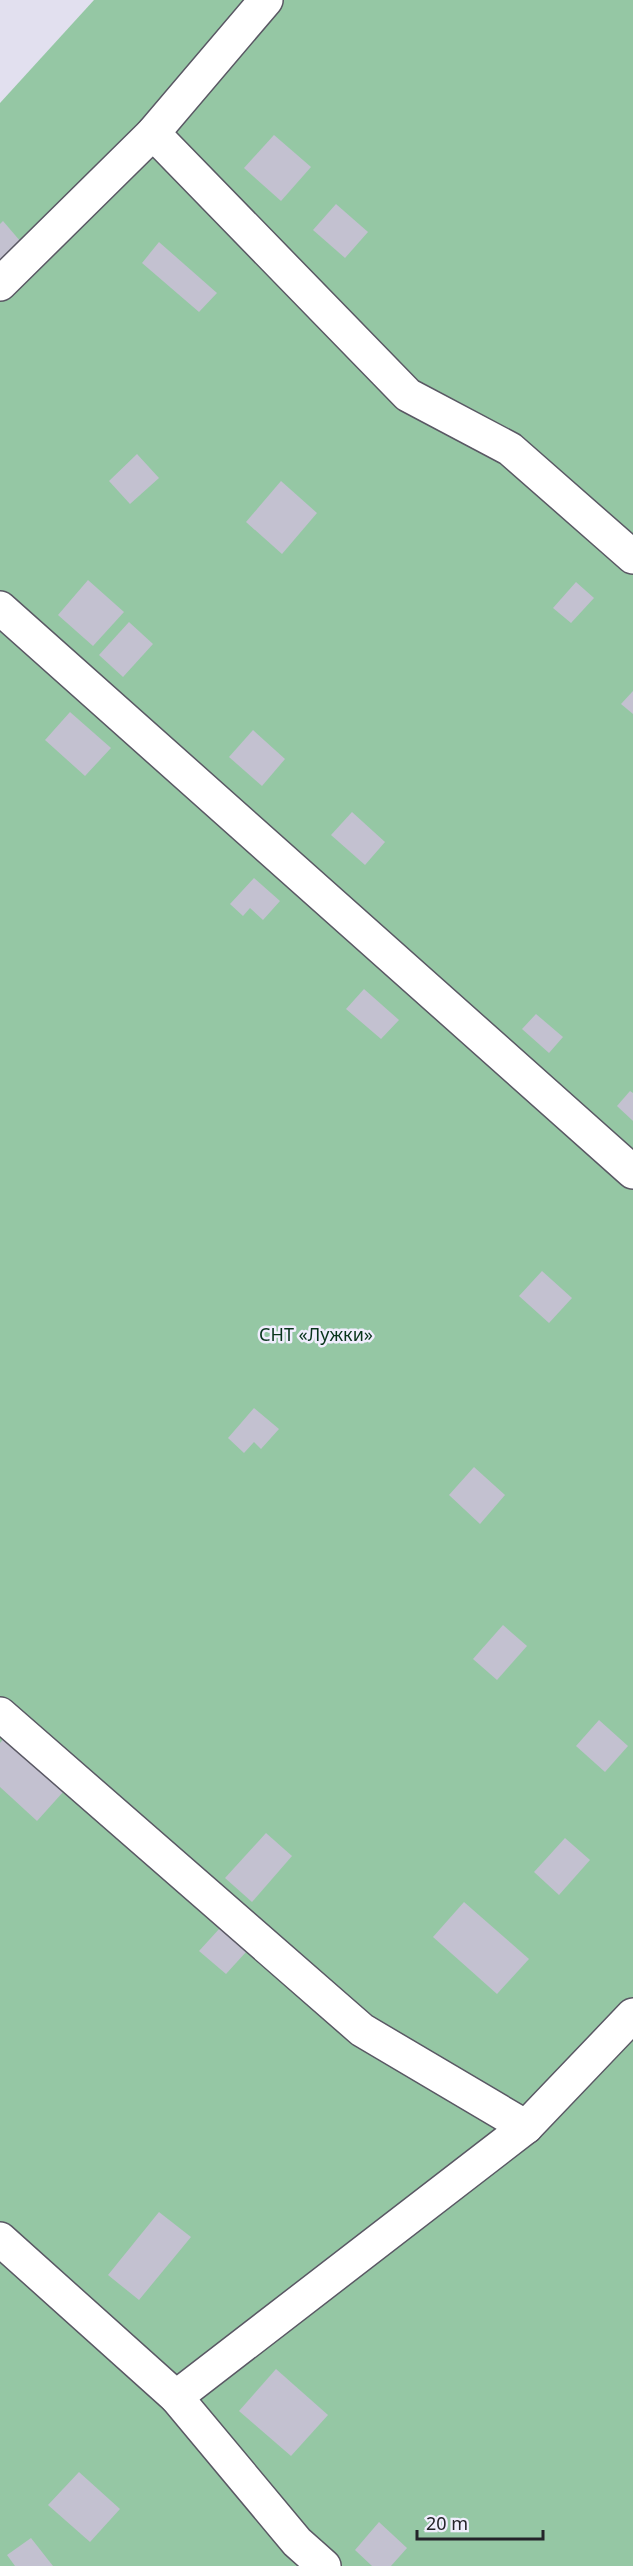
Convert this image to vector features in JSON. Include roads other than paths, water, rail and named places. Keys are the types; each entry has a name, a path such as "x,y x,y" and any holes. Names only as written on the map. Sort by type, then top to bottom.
{"lane":[{"path":"0,284 153,133 266,0"},
{"path":"153,133 408,395 510,449 633,556"},
{"path":"0,608 633,1172"},
{"path":"0,1714 362,2030 526,2127"},
{"path":"176,2397 526,2127 633,2014"},
{"path":"0,2239 176,2397 297,2542 324,2566"}],"park label":[{"name":"СНТ «Лужки»","path":"316,1334"}]}
